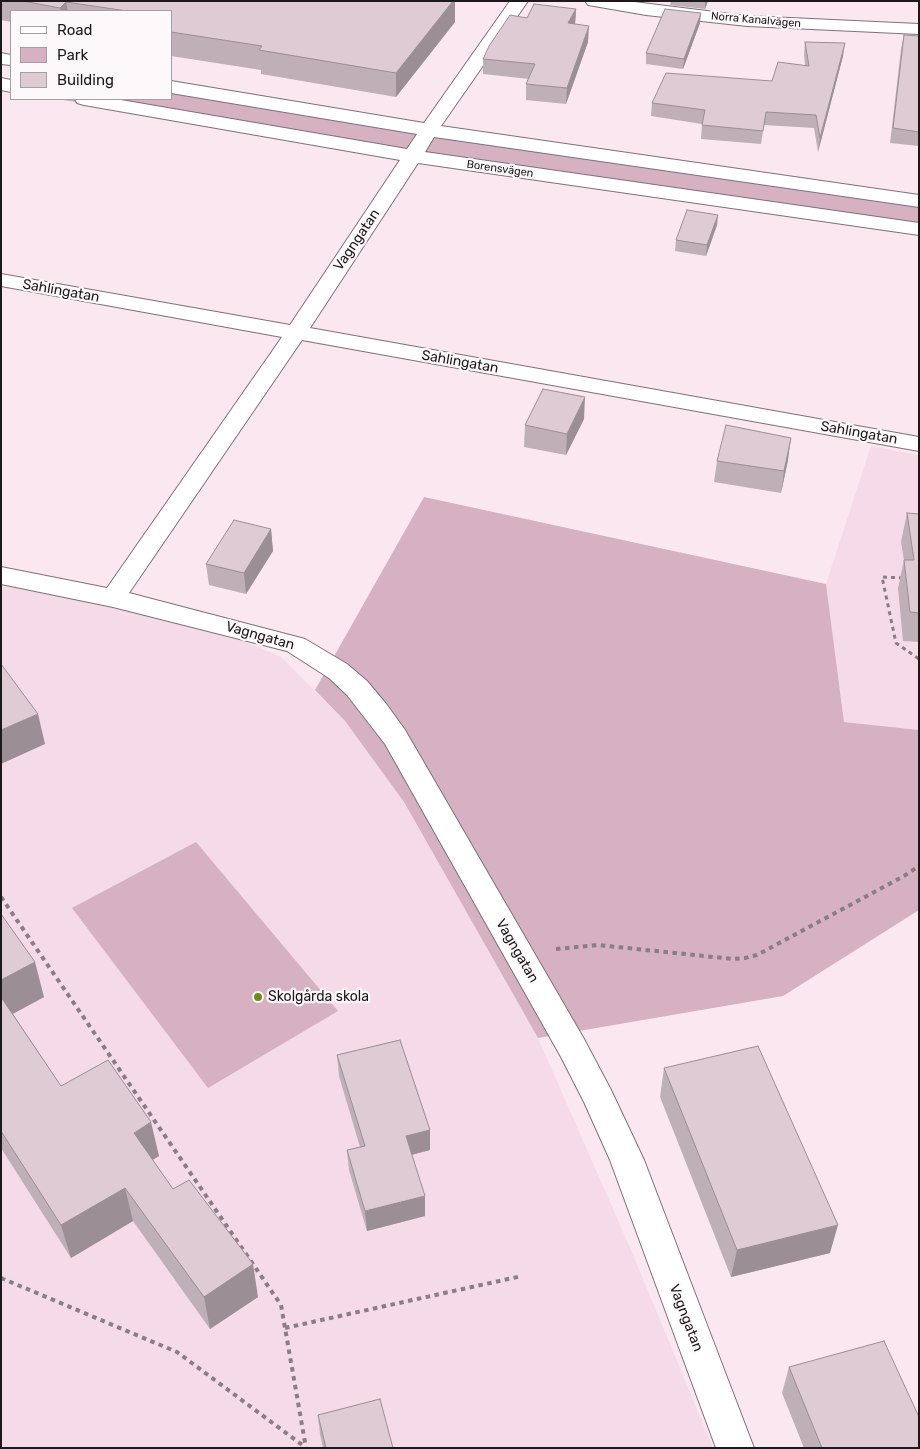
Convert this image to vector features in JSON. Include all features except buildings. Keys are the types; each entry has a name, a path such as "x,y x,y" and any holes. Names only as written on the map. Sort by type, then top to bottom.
{"street":[{"name":"Vagngatan","path":"519,1 428,130 413,156 296,333 114,598 262,634 296,645 338,671 357,688 377,712 395,737 573,1048 627,1160 735,1448"},
{"name":"Norra Kanalvägen","path":"594,1 646,10 747,20 845,27 919,28"},
{"path":"172,87 428,130 919,201"},
{"name":"Borensvägen","path":"90,100 413,156 919,229"},
{"name":"Sahlingatan","path":"1,280 919,444"},
{"path":"1,575 114,598"}],"path":[{"path":"910,578 882,577 896,643 919,660"},
{"path":"524,962 556,949 598,945 733,959 745,958 757,955 904,876 919,866"},
{"path":"1,897 281,1305 306,1448"},
{"path":"285,1328 522,1276"},
{"path":"1,1278 177,1352 306,1448"}],"shaded area":[{"path":"871,446 919,455 919,730 844,722 826,584"},
{"name":"Skolgårda skola","path":"1,582 197,621 281,657 345,721 404,802 538,1038 631,1250 713,1448 1,1448"}],"green space":[{"path":"172,89 919,202 919,229 399,157 63,100 172,100"},
{"path":"424,497 826,584 844,722 919,730 919,910 783,996 538,1038 404,802 345,721 315,690"},
{"path":"196,842 338,1011 208,1088 72,908"}],"place":[{"name":"Skolgårda skola","path":"258,997"}]}
